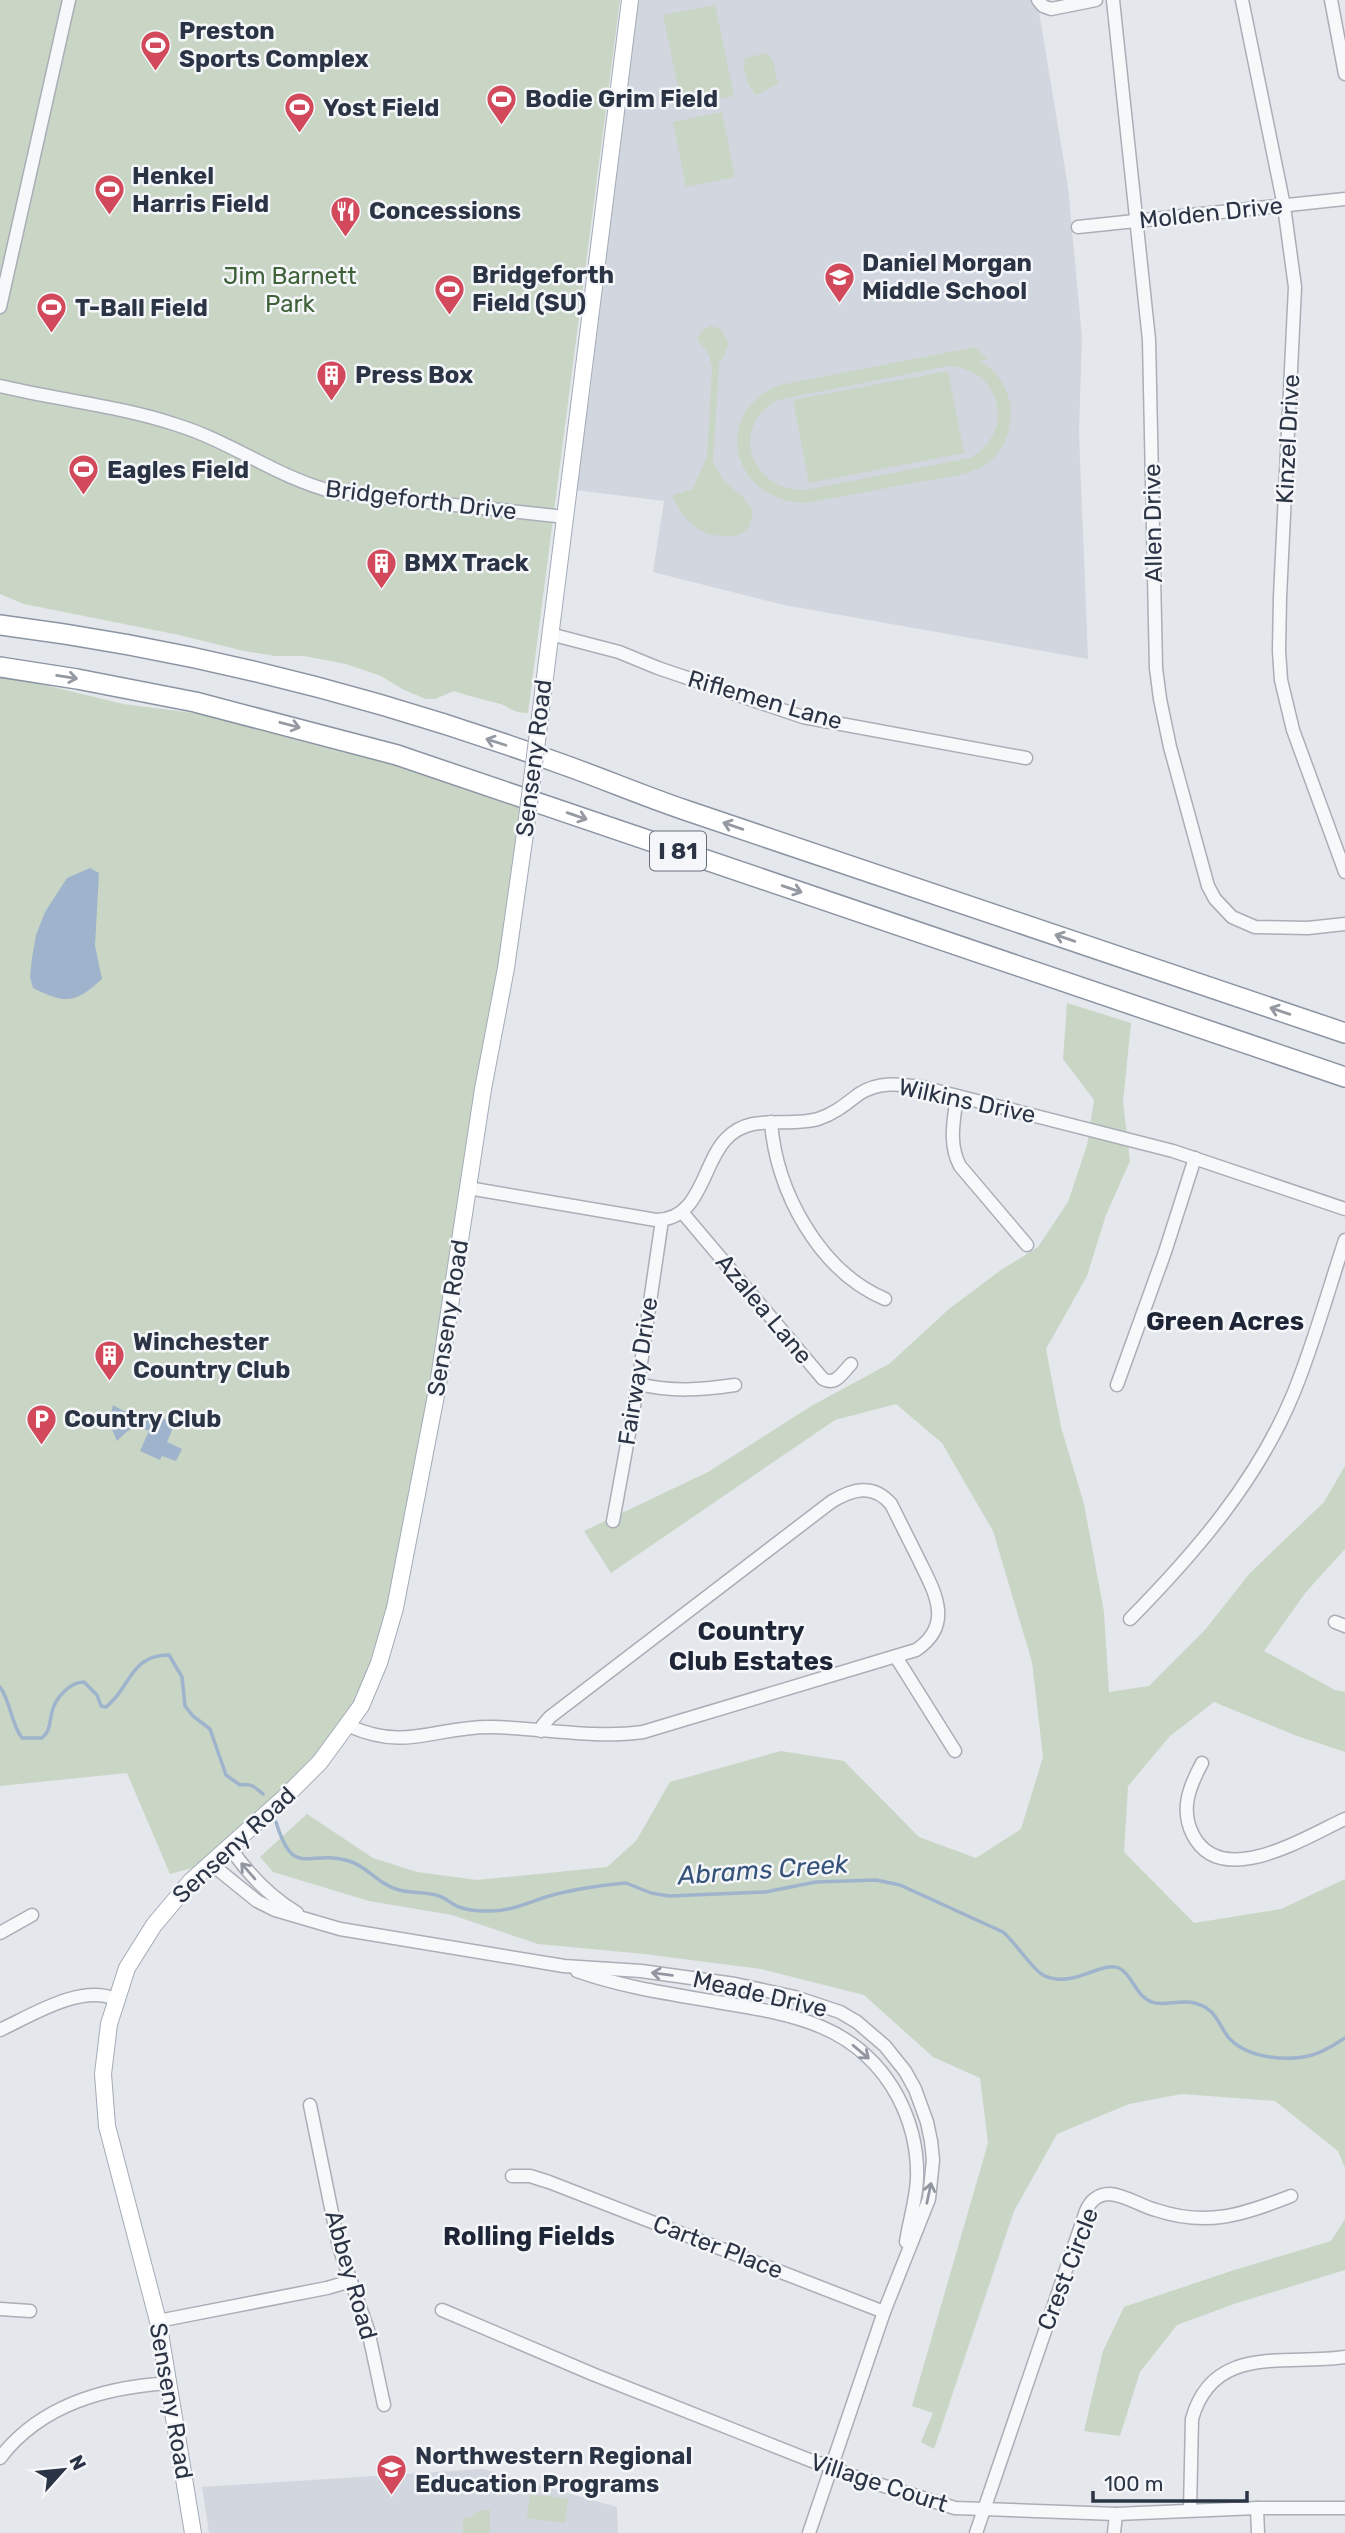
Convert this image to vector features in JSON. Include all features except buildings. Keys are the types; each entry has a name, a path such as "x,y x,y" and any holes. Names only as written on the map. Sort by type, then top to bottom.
{"highway":[{"name":"I 81","path":"0,625 207,662 371,703 556,762 696,814 1345,1033"},
{"name":"I 81","path":"0,667 195,702 397,755 1345,1077"}],"main road":[{"name":"Senseny Road","path":"189,2530 158,2321 107,2126 103,2074 109,2024 127,1968 171,1902 210,1863 308,1776 349,1726 371,1686 396,1608 438,1385 483,1089 506,968 629,0"}],"street":[{"path":"0,307 69,0"},
{"path":"1043,4 1096,0"},
{"name":"Allen Drive","path":"1113,0 1149,340 1154,602 1160,699 1170,747 1208,886 1223,908 1243,923 1255,927 1345,924"},
{"name":"Kinzel Drive","path":"1242,0 1284,206 1293,266 1295,307 1280,597 1281,680 1293,730 1345,872"},
{"path":"1331,0 1344,67"},
{"name":"Molden Drive","path":"1078,227 1345,200"},
{"name":"Bridgeforth Drive","path":"0,386 147,416 178,425 222,443 287,477 334,492 565,517"},
{"name":"Riflemen Lane","path":"550,634 619,652 803,717 1026,758"},
{"name":"Wilkins Drive","path":"682,1212 693,1199 724,1140 749,1124 817,1119 840,1108 861,1093 882,1085 906,1085 1088,1128 1195,1158 1345,1209"},
{"path":"957,1096 952,1135 960,1166 1027,1245"},
{"path":"771,1122 775,1157 797,1214 838,1267 871,1293 885,1299"},
{"path":"1117,1385 1165,1252 1195,1158"},
{"path":"468,1188 662,1220 682,1212"},
{"name":"Azalea Lane","path":"682,1212 823,1379 832,1382 836,1380 851,1364"},
{"name":"Fairway Drive","path":"613,1521 638,1384 662,1220"},
{"path":"1130,1619 1182,1565 1220,1519 1265,1451 1295,1391 1345,1240"},
{"path":"638,1384 664,1390 694,1390 735,1385"},
{"path":"349,1726 382,1737 402,1739 472,1728 597,1735 643,1732 916,1650 930,1638 938,1620 937,1599 891,1504 872,1490 854,1490 831,1502 550,1717 543,1724 541,1731"},
{"path":"896,1657 955,1751"},
{"path":"1202,1763 1188,1793 1187,1816 1196,1840 1213,1856 1226,1860 1248,1860 1345,1819"},
{"name":"Meade Drive","path":"229,1846 242,1866 264,1888 309,1921"},
{"name":"Meade Drive","path":"210,1863 257,1901 289,1916 309,1921 373,1935 564,1966 691,1978 795,1997 840,2012 873,2034 895,2058 915,2089 928,2122 932,2170 929,2199 904,2256 809,2533"},
{"path":"0,1933 32,1915"},
{"name":"Meade Drive","path":"564,1966 636,1988 792,2016 827,2028 856,2047 871,2060 893,2087 902,2104 913,2138 917,2178 904,2256"},
{"path":"0,2030 86,1994 96,1993 115,1999"},
{"name":"Abbey Road","path":"310,2105 339,2247 368,2330 384,2405"},
{"name":"Carter Place","path":"512,2176 530,2176 549,2182 884,2312"},
{"name":"Crest Circle","path":"976,2533 1078,2234 1094,2199 1107,2194 1115,2195 1155,2210 1202,2220 1234,2216 1291,2196"},
{"path":"158,2321 351,2281"},
{"path":"0,2309 30,2311"},
{"name":"Village Court","path":"442,2310 729,2429 817,2463 831,2465 849,2475 946,2506 984,2511 1116,2514 1257,2508 1345,2508"},
{"path":"1190,2510 1192,2419 1196,2404 1210,2384 1219,2376 1246,2363 1345,2357"},
{"path":"1,2454 31,2427 77,2401 131,2386 169,2383"},
{"path":"1257,2508 1258,2533"},
{"path":"1114,2533 1116,2514"}],"shaded area":[{"name":"Daniel Morgan Middle School","path":"637,0 1037,0 1068,187 1082,337 1079,432 1088,659 784,605 653,572 664,501 575,490 591,384"},
{"name":"Northwestern Regional Education Programs","path":"483,2469 617,2507 618,2533 209,2533 202,2487"}],"green space":[{"name":"Jim Barnett Park","path":"0,0 620,0 528,713 454,691 435,699 426,699 381,676 346,664 304,656 275,656 244,651 24,604 0,594"},
{"path":"715,5 734,96 682,106 663,15"},
{"path":"768,53 773,61 778,84 756,95 746,78 745,58"},
{"path":"722,112 735,177 686,187 673,122"},
{"path":"711,326 722,330 729,345 719,364 713,462 724,481 742,496 753,511 748,530 733,536 717,536 701,531 688,521 673,499 673,495 693,489 707,457 712,368 709,355 697,338 703,330"},
{"path":"975,347 988,359 980,361 1003,383 1009,398 1010,422 1007,436 996,455 985,465 969,472 807,503 781,499 761,488 747,473 739,454 738,434 744,414 758,398 780,385","holes":["948,366 966,369 991,389 998,418 994,433 985,447 970,458 805,490 786,487 771,480 759,469 752,455 750,440 753,425 763,411 778,400"]},
{"path":"948,371 964,453 809,483 793,400"},
{"name":"Winchester Country Club","path":"0,674 123,704 294,726 528,799 444,1344 379,1663 320,1762 210,1863 170,1874 127,1773 0,1786"},
{"path":"1067,1003 1131,1023 1123,1102 1130,1161 1106,1215 1087,1276 1046,1349 1061,1427 1084,1504 1104,1612 1109,1692 1149,1686 1204,1631 1250,1573 1324,1502 1345,1466 1345,1549 1306,1592 1264,1651 1335,1690 1345,1692 1345,1752 1297,1736 1214,1702 1170,1736 1128,1786 1124,1852 1194,1923 1281,1909 1345,1879 1345,2168 1338,2151 1275,2101 1182,2094 1129,2104 1057,2134 1014,2211 934,2449 921,2442 933,2413 912,2406 988,2143 980,2078 933,2057 864,1995 761,1969 538,1944 452,1915 369,1901 273,1872 260,1857 307,1814 373,1858 417,1872 477,1880 607,1867 636,1841 670,1782 781,1751 844,1761 919,1837 976,1858 1021,1829 1043,1757 1032,1662 993,1531 942,1443 896,1404 835,1420 611,1573 584,1531 708,1472 813,1405 889,1364 949,1309 1001,1270 1038,1247 1068,1202 1087,1145 1094,1100 1063,1059"},
{"path":"1345,2219 1345,2270 1234,2304 1177,2325 1140,2372 1120,2436 1084,2431 1103,2351 1124,2307 1331,2241"},
{"path":"530,2494 568,2499 565,2523 527,2518"},
{"path":"480,2510 490,2510 490,2533 463,2533 463,2518 471,2517"}],"water":[{"path":"90,868 99,873 95,946 102,979 77,997 53,997 33,988 30,977 36,935 45,912 67,878"},
{"path":"113,1405 124,1411 153,1418 154,1415 175,1423 167,1442 182,1449 176,1461 162,1456 160,1460 140,1451 149,1431 144,1429 132,1429 117,1441 109,1422"}],"waterway":[{"name":"Abrams Creek","path":"0,1687 22,1738 42,1738 48,1729 56,1701 69,1688 84,1682 97,1695 101,1706 106,1707 138,1666 156,1656 169,1655 182,1677 185,1706 210,1729 226,1775 240,1785 253,1786 263,1794"},
{"name":"Abrams Creek","path":"276,1822 289,1851 296,1857 349,1861 392,1888 436,1895 459,1907 476,1911 506,1910 565,1892 626,1883 651,1893 669,1896 765,1892 816,1882 876,1880 900,1885 1003,1932 1043,1975 1065,1979 1104,1968 1119,1968 1142,1996 1152,2002 1201,2005 1212,2013 1231,2040 1258,2055 1302,2057 1321,2052 1345,2038"}],"place":[{"name":"Preston Sports Complex","path":"156,72"},
{"name":"Bodie Grim Field","path":"502,126"},
{"name":"Yost Field","path":"300,135"},
{"name":"Henkel Harris Field","path":"109,217"},
{"name":"Concessions","path":"346,238"},
{"name":"Daniel Morgan Middle School","path":"839,304"},
{"name":"Bridgeforth Field (SU)","path":"449,316"},
{"name":"T-Ball Field","path":"52,335"},
{"name":"Press Box","path":"332,402"},
{"name":"Eagles Field","path":"84,497"},
{"name":"BMX Track","path":"381,590"},
{"name":"Winchester Country Club","path":"110,1383"},
{"name":"Country Club","path":"41,1446"},
{"name":"Northwestern Regional Education Programs","path":"392,2497"}],"district":[{"name":"Green Acres","path":"1225,1321"},
{"name":"Country Club Estates","path":"751,1646"},
{"name":"Rolling Fields","path":"529,2236"}]}
